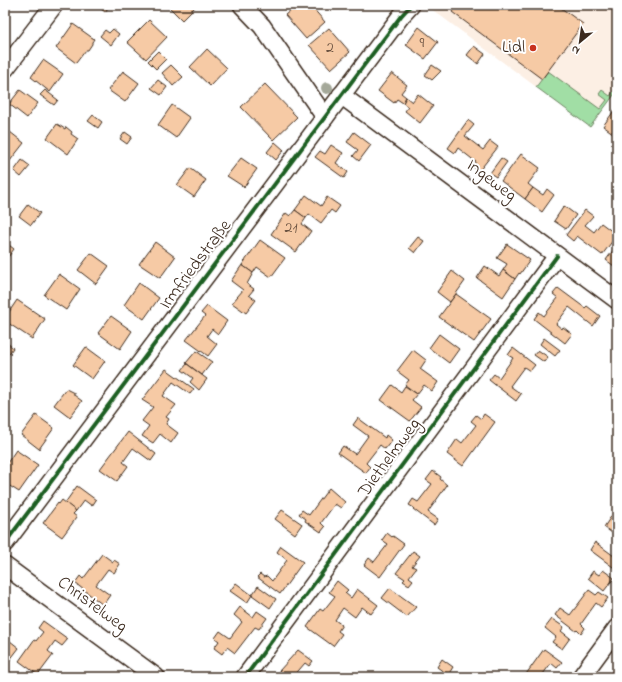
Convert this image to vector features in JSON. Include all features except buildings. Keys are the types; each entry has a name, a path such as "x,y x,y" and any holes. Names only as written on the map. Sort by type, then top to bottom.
{"street":[{"path":"5,69 54,5"},
{"path":"242,5 262,26 325,117"},
{"name":"Irmfriedstraße","path":"5,543 341,95 411,5"},
{"name":"Ingeweg","path":"341,95 617,300"},
{"name":"Diethelmweg","path":"245,677 557,256"},
{"name":"Christelweg","path":"5,566 156,677"},
{"path":"581,677 617,628"}],"shaded area":[{"path":"426,5 617,5 617,91 590,127"}],"green space":[{"path":"548,71 600,109 607,100 599,94 602,90 610,96 617,87 617,91 590,127 536,87"}],"cycle path":[{"path":"5,543 401,16 411,5"},
{"path":"245,677 557,256"}],"place":[{"name":"Lidl","path":"533,48"}]}
